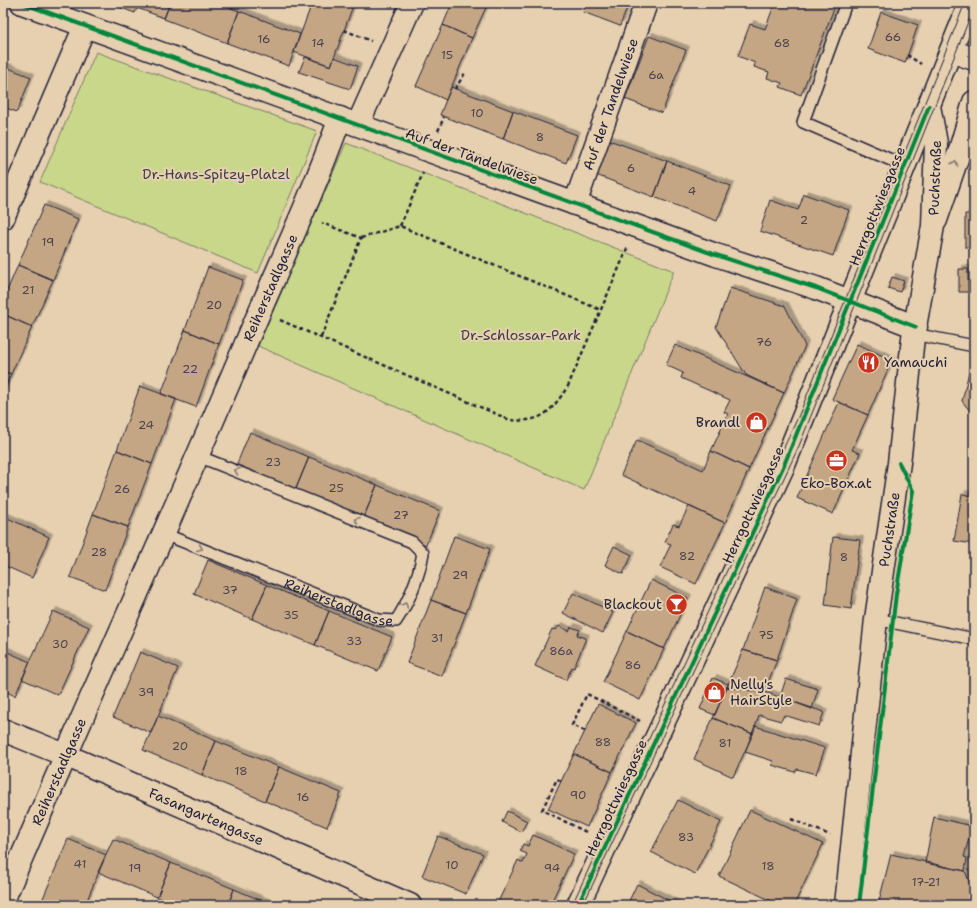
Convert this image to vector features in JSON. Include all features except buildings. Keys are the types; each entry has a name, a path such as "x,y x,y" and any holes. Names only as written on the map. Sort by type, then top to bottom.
{"street":[{"name":"Auf der Tändelwiese","path":"22,3 78,16 349,121 716,255 816,288 850,301 915,330"},
{"name":"Reiherstadlgasse","path":"3,900 65,755 198,456 301,215 412,3"},
{"name":"Auf der Tandelwiese","path":"575,204 646,3"},
{"name":"Herrgottwiesgasse","path":"578,905 784,465 952,51 970,3"},
{"path":"3,218 78,16"},
{"path":"952,51 974,60"},
{"name":"Puchstraße","path":"933,226 959,153 974,102"},
{"name":"Puchstraße","path":"846,905 876,619 899,463 915,330 933,226 936,142 929,106"},
{"name":"Fasangartengasse","path":"3,730 65,755 378,899 410,905"}],"lane":[{"path":"846,3 803,122 905,166"},
{"path":"915,330 974,346"},
{"name":"Reiherstadlgasse","path":"164,534 379,620 396,621 404,608 421,567 423,552 412,542 198,456"},
{"path":"876,619 974,639"}],"path":[{"path":"344,30 374,42"},
{"path":"908,55 921,64"},
{"path":"455,89 465,73"},
{"path":"437,133 444,116"},
{"path":"400,226 423,172"},
{"path":"318,222 361,238 400,226 601,310"},
{"path":"321,337 361,238"},
{"path":"274,318 321,337 510,420 526,422 544,416 557,403 568,386 631,240"},
{"path":"585,731 572,725 587,694 644,723"},
{"path":"561,781 557,779 542,810 590,834"},
{"path":"791,819 830,835"}],"green space":[{"name":"Dr.-Hans-Spitzy-Platzl","path":"96,52 317,131 258,273 40,182"},
{"name":"Dr.-Schlossar-Park","path":"346,143 674,271 584,490 258,346"}],"tram line":[{"path":"572,905 799,415 965,3"},
{"path":"583,905 799,446 974,7"}],"cycle path":[{"path":"22,3 716,255 816,288 916,327"},
{"path":"578,905 784,465 929,106"},
{"path":"859,905 896,594 913,491 899,463"}],"place":[{"name":"Yamauchi","path":"869,362"},
{"name":"Brandl","path":"756,422"},
{"name":"Eko-Box.at","path":"836,461"},
{"name":"Blackout","path":"677,604"},
{"name":"Nelly's HairStyle","path":"715,692"}]}
